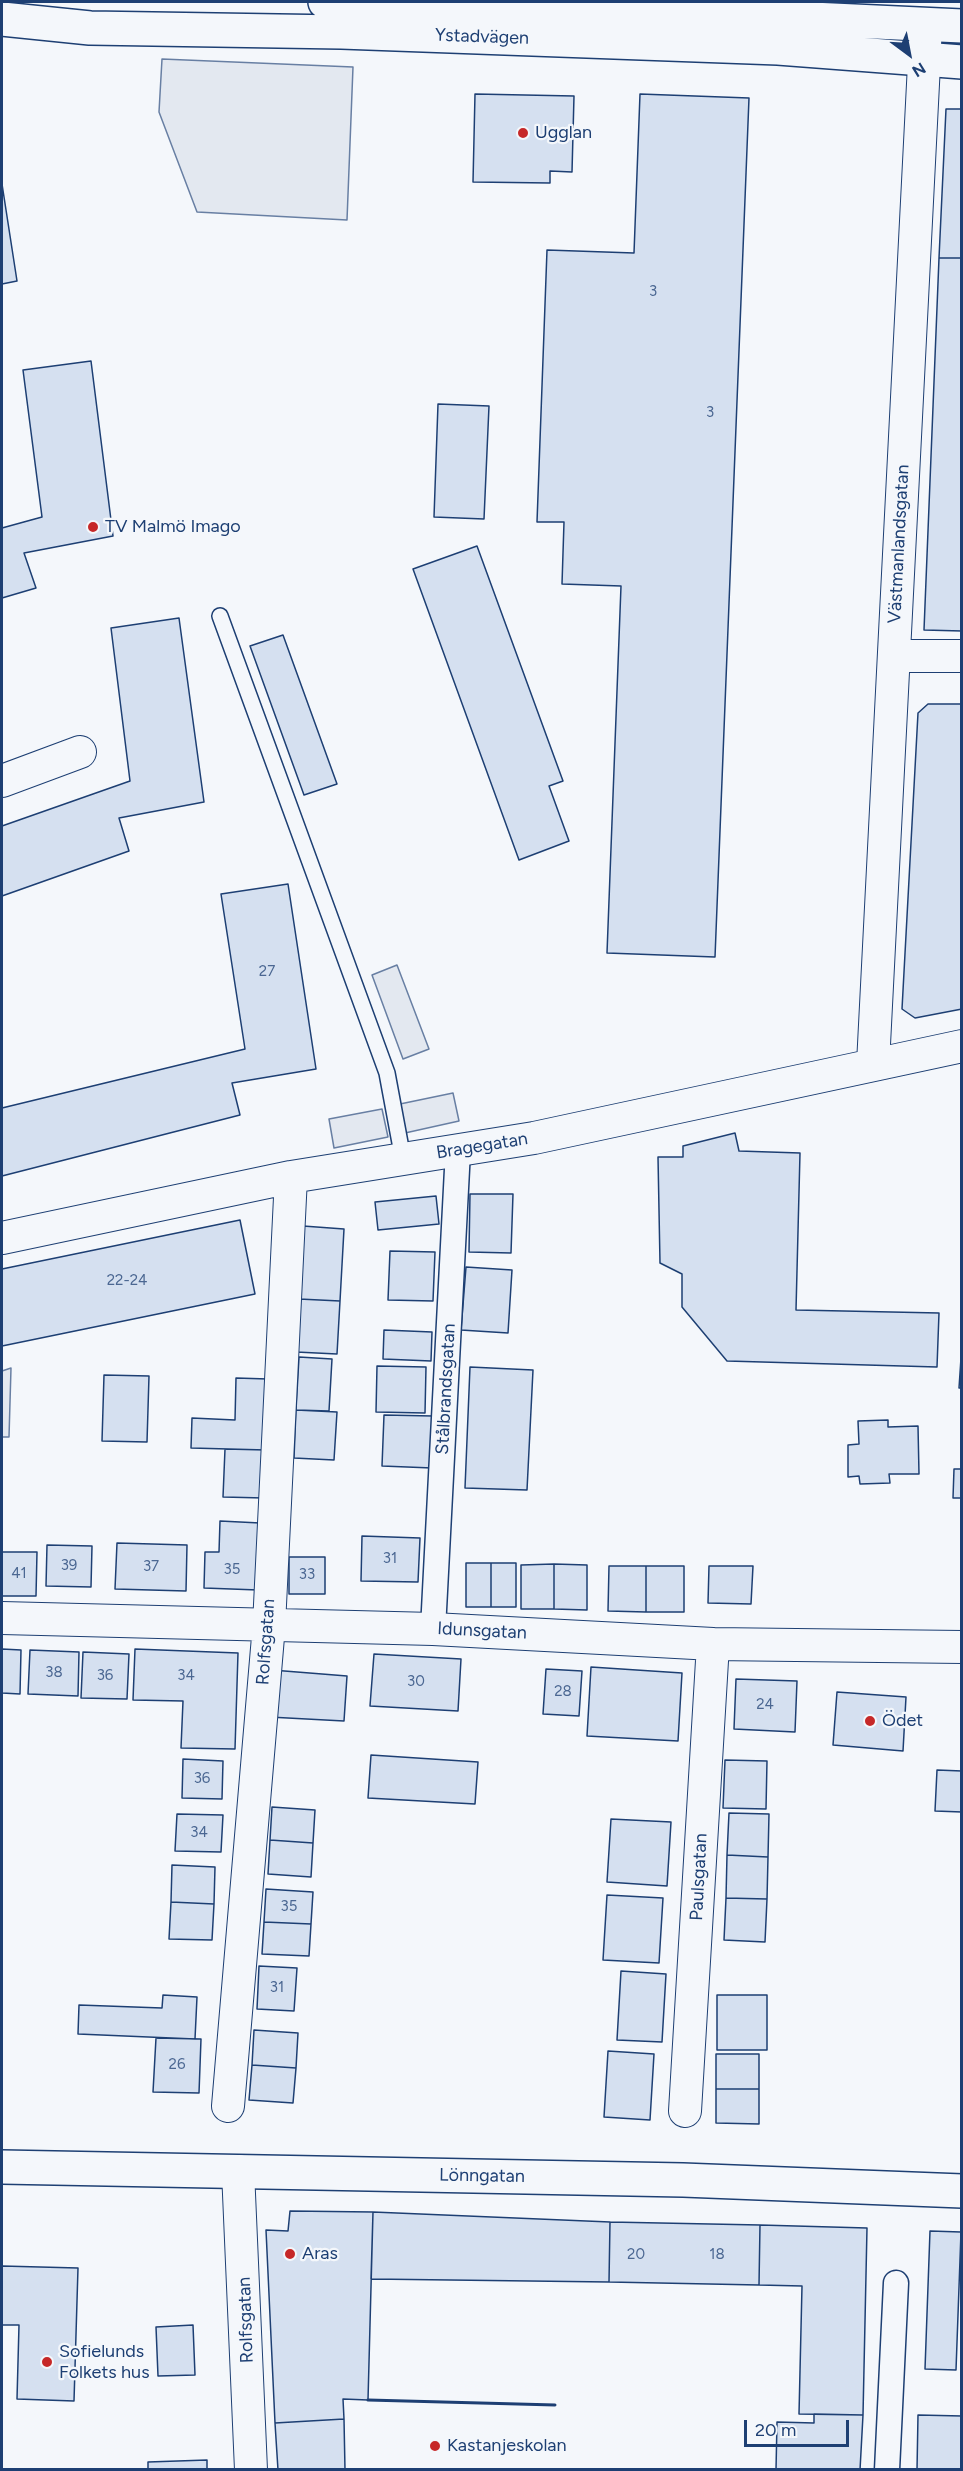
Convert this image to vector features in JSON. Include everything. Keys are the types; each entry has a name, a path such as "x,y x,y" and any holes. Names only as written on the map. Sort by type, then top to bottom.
{"main road":[{"name":"Ystadvägen","path":"325,2 523,19 778,48 962,62"},
{"name":"Ystadvägen","path":"2,19 90,28 523,19 962,26"},
{"name":"Lönngatan","path":"2,2167 683,2180 962,2191"}],"street":[{"name":"Västmanlandsgatan","path":"873,1064 926,25"},
{"path":"894,656 962,656"},
{"path":"2,781 80,752"},
{"name":"Bragegatan","path":"2,1238 291,1177 534,1138 962,1046"},
{"name":"Stålbrandsgatan","path":"434,1629 458,1150"},
{"name":"Rolfsgatan","path":"228,2106 268,1625 291,1177"},
{"name":"Idunsgatan","path":"2,1618 434,1629 713,1644 962,1647"},
{"name":"Paulsgatan","path":"685,2111 713,1644"},
{"name":"Rolfsgatan","path":"238,2171 251,2469"},
{"path":"886,2469 896,2283"}],"lane":[{"path":"219,616 387,1073 404,1159"}],"shaded area":[{"path":"162,59 353,67 347,220 197,212 159,112"},
{"path":"397,965 429,1049 403,1059 372,975"},
{"path":"453,1093 459,1121 405,1133 400,1104"},
{"path":"382,1109 388,1137 334,1148 329,1119"},
{"path":"11,1368 9,1437 2,1437 2,1371"}],"building":[{"name":"Ugglan","path":"475,94 574,96 572,172 550,171 550,183 473,182"},
{"path":"640,94 749,98 715,957 607,953 621,586 562,584 564,522 537,522 547,250 634,253"},
{"path":"946,109 962,109 962,258 939,258"},
{"path":"2,184 17,281 2,284"},
{"path":"939,258 962,258 962,631 924,630"},
{"path":"91,361 113,536 24,553 36,588 2,598 2,528 42,517 23,370"},
{"path":"438,404 489,406 484,519 434,517"},
{"path":"477,546 563,781 549,786 569,841 519,860 413,569"},
{"path":"179,618 204,802 119,818 129,851 2,896 2,826 130,781 111,628"},
{"path":"283,635 337,784 304,795 250,646"},
{"path":"928,704 962,704 962,1009 915,1018 902,1009 918,713"},
{"path":"288,884 316,1069 232,1083 240,1115 2,1176 2,1108 245,1049 221,894"},
{"path":"735,1133 739,1151 800,1153 796,1310 939,1313 937,1367 727,1361 682,1307 682,1274 660,1263 658,1157 683,1157 683,1146"},
{"path":"470,1194 513,1194 511,1253 469,1252"},
{"path":"436,1196 439,1224 378,1230 375,1202"},
{"path":"240,1220 255,1294 2,1346 2,1269"},
{"path":"303,1226 344,1229 340,1301 299,1299"},
{"path":"390,1251 435,1252 433,1301 388,1300"},
{"path":"466,1267 512,1270 508,1333 461,1330"},
{"path":"299,1299 340,1301 337,1354 296,1352"},
{"path":"384,1330 432,1332 431,1361 383,1359"},
{"path":"962,1343 962,1388 959,1388"},
{"path":"299,1357 332,1359 329,1411 296,1410"},
{"path":"377,1366 426,1367 425,1413 376,1412"},
{"path":"470,1367 533,1370 527,1490 465,1488"},
{"path":"104,1375 149,1376 147,1442 102,1441"},
{"path":"236,1378 268,1379 266,1450 191,1448 192,1418 235,1420"},
{"path":"296,1410 337,1412 334,1460 294,1458"},
{"path":"384,1415 433,1416 432,1468 382,1466"},
{"path":"888,1420 888,1427 918,1426 919,1474 889,1474 890,1483 860,1484 859,1476 848,1477 848,1445 859,1444 858,1421"},
{"path":"225,1449 266,1450 264,1498 223,1497"},
{"path":"954,1469 962,1469 962,1498 953,1498"},
{"path":"220,1521 260,1523 258,1590 204,1588 205,1552 219,1552"},
{"path":"362,1536 420,1538 418,1582 361,1581"},
{"path":"117,1543 187,1545 186,1591 115,1589"},
{"path":"47,1545 92,1546 91,1587 46,1586"},
{"path":"2,1552 37,1552 36,1596 2,1596"},
{"path":"289,1557 325,1557 325,1594 289,1594"},
{"path":"466,1563 491,1563 491,1607 466,1607"},
{"path":"491,1563 516,1563 516,1607 491,1607"},
{"path":"554,1564 554,1609 521,1609 521,1565"},
{"path":"554,1564 587,1565 587,1610 554,1609"},
{"path":"609,1566 646,1566 646,1612 608,1611"},
{"path":"646,1566 684,1566 684,1612 646,1612"},
{"path":"709,1566 753,1566 751,1604 708,1603"},
{"path":"2,1649 21,1650 20,1694 2,1693"},
{"path":"135,1649 238,1653 235,1749 181,1748 183,1701 133,1700"},
{"path":"30,1650 79,1652 78,1696 28,1694"},
{"path":"83,1652 129,1654 127,1699 81,1698"},
{"path":"374,1654 461,1659 458,1711 370,1706"},
{"path":"591,1667 682,1673 678,1741 587,1736"},
{"path":"546,1669 582,1671 579,1716 543,1714"},
{"path":"272,1670 347,1676 344,1721 269,1717"},
{"path":"736,1679 797,1681 795,1732 734,1729"},
{"name":"Ödet","path":"837,1692 906,1697 903,1751 833,1745"},
{"path":"371,1755 478,1762 475,1804 368,1798"},
{"path":"183,1759 223,1761 222,1799 182,1798"},
{"path":"725,1760 767,1761 766,1809 723,1808"},
{"path":"937,1770 962,1771 962,1812 935,1811"},
{"path":"272,1807 315,1810 313,1843 270,1840"},
{"path":"729,1813 769,1814 768,1857 727,1855"},
{"path":"177,1814 223,1815 221,1852 175,1851"},
{"path":"611,1819 671,1822 667,1886 607,1882"},
{"path":"270,1840 313,1843 311,1877 268,1874"},
{"path":"727,1855 768,1857 767,1899 726,1898"},
{"path":"172,1865 215,1867 214,1904 171,1902"},
{"path":"266,1889 313,1892 311,1924 264,1922"},
{"path":"607,1895 663,1898 659,1963 603,1960"},
{"path":"726,1898 767,1899 765,1942 724,1940"},
{"path":"171,1902 214,1904 212,1940 169,1939"},
{"path":"264,1922 311,1924 309,1956 262,1954"},
{"path":"259,1966 297,1968 294,2011 257,2009"},
{"path":"621,1971 666,1974 662,2042 617,2040"},
{"path":"163,1995 197,1997 195,2039 78,2034 79,2005 162,2008"},
{"path":"717,1995 767,1995 767,2050 717,2050"},
{"path":"254,2030 298,2033 296,2068 252,2065"},
{"path":"156,2038 201,2039 199,2093 153,2092"},
{"path":"608,2051 654,2054 650,2120 604,2117"},
{"path":"716,2054 759,2054 759,2089 716,2089"},
{"path":"252,2065 296,2068 293,2103 249,2100"},
{"path":"716,2089 759,2089 759,2124 716,2123"},
{"path":"290,2211 373,2212 368,2400 343,2399 344,2419 275,2423 266,2230 288,2231"},
{"path":"373,2212 610,2222 609,2282 371,2279"},
{"path":"610,2222 760,2225 759,2285 609,2282"},
{"path":"760,2225 867,2228 863,2415 799,2414 802,2286 759,2285"},
{"path":"930,2231 961,2232 956,2370 925,2369"},
{"name":"Sofielunds Folkets hus","path":"2,2266 78,2268 74,2401 17,2399 19,2325 2,2325"},
{"path":"193,2325 195,2375 158,2376 156,2327"},
{"path":"814,2414 863,2415 860,2470 776,2470 777,2422 814,2423"},
{"path":"918,2415 962,2416 962,2470 917,2470"},
{"path":"344,2419 345,2470 278,2470 275,2423"},
{"path":"207,2460 207,2470 148,2470 148,2462"}],"wall":[{"path":"368,2400 555,2405"}],"place":[{"name":"Ugglan","path":"523,133"},
{"name":"TV Malmö Imago","path":"93,527"},
{"name":"Ödet","path":"870,1721"},
{"name":"Aras","path":"290,2254"},
{"name":"Sofielunds Folkets hus","path":"47,2362"},
{"name":"Kastanjeskolan","path":"435,2446"}]}
